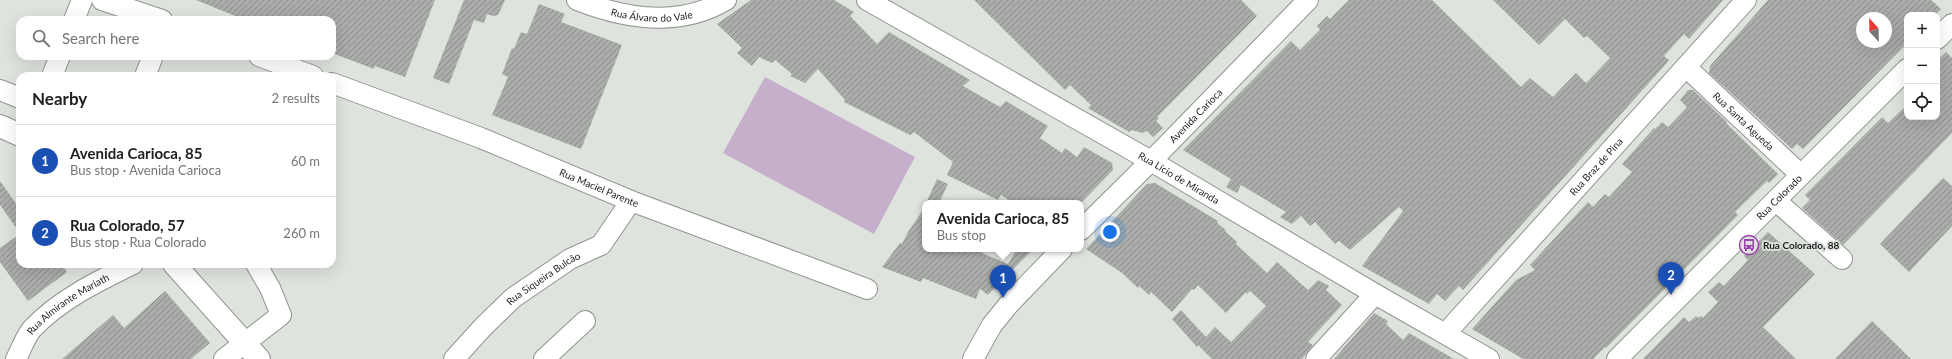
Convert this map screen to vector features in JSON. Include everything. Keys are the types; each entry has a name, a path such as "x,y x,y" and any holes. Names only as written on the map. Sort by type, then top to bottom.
{"main road":[{"path":"0,126 16,133"},
{"path":"178,268 259,359"}],"street":[{"path":"76,16 82,0"},
{"path":"102,0 150,16"},
{"name":"Rua Álvaro do Vale","path":"577,0 600,9 645,17 667,18 688,16 706,11 726,0"},
{"name":"Rua Lício de Miranda","path":"868,0 1151,161 1375,294 1446,333 1489,359"},
{"name":"Avenida Carioca","path":"1084,227 1151,161 1308,0"},
{"name":"Rua Braz de Pina","path":"1446,333 1746,0"},
{"path":"1940,36 1952,24"},
{"path":"54,72 58,60"},
{"path":"147,72 151,60"},
{"path":"270,60 302,72"},
{"name":"Rua Santa Agueda","path":"1686,67 1801,175"},
{"name":"Rua Colorado","path":"1617,359 1904,72"},
{"name":"Rua Maciel Parente","path":"336,84 481,138 631,201 867,289"},
{"path":"0,90 16,96"},
{"name":"Rua Siqueira Bulcão","path":"454,359 484,326 513,298 570,258 601,245 631,201"},
{"path":"1776,201 1842,259"},
{"path":"973,359 992,325 1012,300 1059,252"},
{"name":"Rua Almirante Mariath","path":"16,359 31,330 59,304 109,275 124,268"},
{"path":"224,359 244,342 281,315 270,288 258,268"},
{"path":"1316,359 1375,294"},
{"path":"544,359 585,321"}],"shaded area":[{"path":"765,77 915,157 874,234 723,153"}],"building":[{"path":"196,0 435,0 405,77 375,66 374,69 336,55 336,16 235,16"},
{"path":"464,0 505,0 498,15 493,16 487,14 484,23 474,20 449,84 433,78"},
{"path":"751,0 834,0 854,12 850,16 877,44 889,32 970,80 963,86 1000,107 1006,101 1048,126 1040,138 1062,153 1065,148 1077,157 1084,147 1112,163 1113,170 1084,200 1008,200 1001,195 998,200 947,175 953,162 914,132 910,135 844,102 845,100 818,69 805,83 790,76 792,74 775,60 772,63 759,57 752,66 737,53 742,48 717,24"},
{"path":"974,0 1241,0 1257,16 1157,117 1159,118 1156,121 1163,128 1153,137 1147,131 1143,133 1131,130 1129,132 1088,108 1091,105 1070,85 1065,90"},
{"path":"1349,0 1432,0 1521,87 1530,78 1553,97 1576,73 1586,83 1610,58 1587,36 1584,38 1565,19 1539,45 1493,0 1723,0 1689,39 1684,34 1664,56 1669,60 1665,65 1463,290 1459,286 1445,301 1437,294 1429,304 1362,266 1403,211 1399,207 1350,250 1339,241 1335,244 1315,222 1310,226 1301,216 1292,224 1280,217 1286,212 1241,185 1237,193 1226,187 1231,179 1183,150 1291,41 1300,50 1320,30 1317,26 1327,16 1330,19"},
{"path":"1768,0 1931,0 1941,9 1938,12 1904,12 1904,46 1803,149 1797,144 1792,149 1709,73 1710,66"},
{"path":"539,4 565,14 561,22 622,45 581,149 492,115 508,77 502,74 512,48 514,49 521,32 527,34"},
{"path":"1946,52 1952,58 1952,133 1843,245 1802,208 1810,200 1805,195 1882,117 1888,123 1904,108 1904,120 1940,120 1940,58"},
{"path":"1688,90 1693,90 1778,174 1769,183 1767,181 1735,212 1738,215 1606,348 1605,347 1593,359 1523,359 1472,329 1516,280 1535,270 1530,265 1588,202 1593,207 1605,194 1609,197 1632,172 1622,164 1654,128 1655,129 1662,122 1668,127 1687,107 1680,100"},
{"path":"1943,178 1952,186 1952,226 1909,272 1880,244"},
{"path":"937,179 948,184 940,200 927,200"},
{"path":"0,181 16,203 16,227 0,205"},
{"path":"1155,183 1218,221 1217,223 1237,242 1236,244 1267,273 1277,262 1308,290 1318,280 1329,286 1326,290 1342,305 1308,342 1313,345 1302,359 1212,359 1198,345 1197,347 1172,319 1181,310 1206,337 1215,327 1231,342 1266,306 1250,291 1247,294 1246,292 1226,313 1198,285 1194,290 1192,289 1172,312 1151,292 1149,295 1139,286 1138,288 1122,273 1086,249 1147,184"},
{"path":"922,211 922,252 982,252 1008,264 1015,252 1030,252 988,295 980,289 976,299 923,278 921,282 882,267 900,243 902,244"},
{"path":"1768,232 1815,274 1763,327 1796,359 1643,359 1684,317 1689,322 1696,316 1698,318 1701,316 1703,318 1718,302 1708,292 1719,282 1724,286 1748,260 1744,256"},
{"path":"16,237 16,268 64,268 67,272 28,301 0,262 0,248"},
{"path":"165,291 210,343 191,359 62,359 113,315 124,328"},
{"path":"1374,313 1388,321 1386,324 1403,340 1409,333 1454,359 1334,359"},
{"path":"1872,321 1911,359 1835,359"}],"place":[{"name":"Rua Colorado, 88","path":"1749,245"},
{"name":"Rua Colorado, 57","path":"1671,295"},
{"name":"Avenida Carioca, 85","path":"1003,298"}]}
